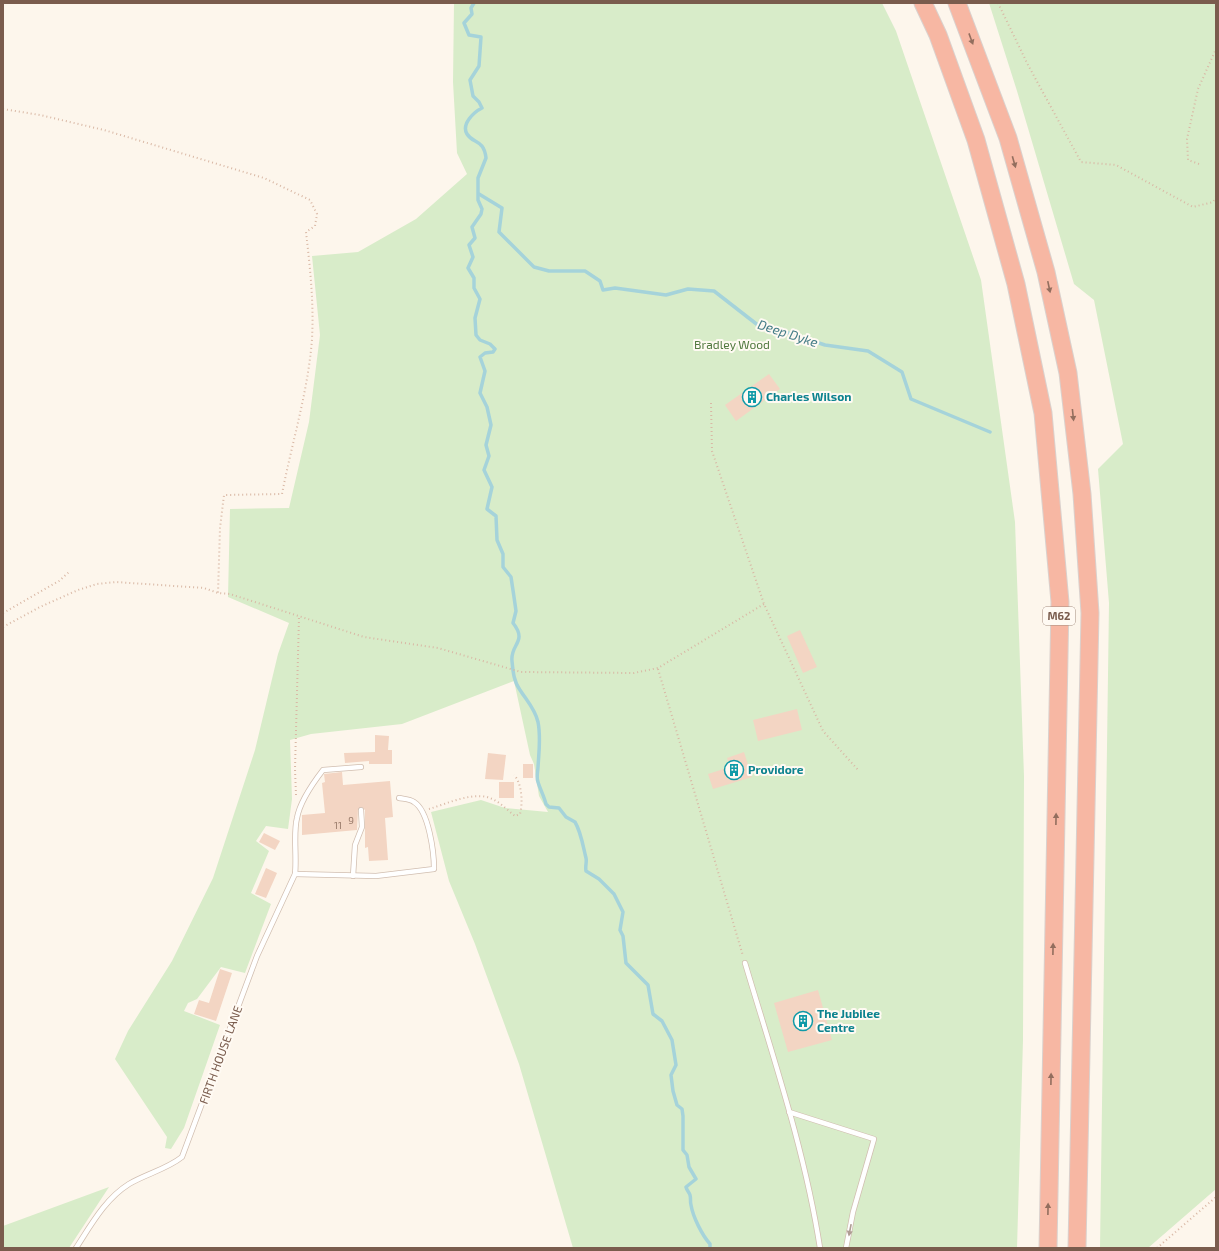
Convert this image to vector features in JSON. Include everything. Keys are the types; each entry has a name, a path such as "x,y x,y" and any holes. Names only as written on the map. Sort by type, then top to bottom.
{"highway":[{"name":"M62","path":"923,3 938,35 976,140 1016,284 1043,413 1060,602 1048,1248"},
{"name":"M62","path":"957,3 1008,138 1046,272 1068,373 1082,494 1090,613 1077,1248"}],"lane":[{"path":"296,818 310,790 324,770 361,767"},
{"path":"295,874 376,876 434,869 434,857 426,818 423,811 414,801 399,798"},
{"path":"353,876 355,845 362,827 361,810"},
{"name":"FIRTH HOUSE LANE","path":"76,1248 95,1219 115,1195 130,1184 177,1161 185,1152 257,956 295,874 297,860 296,818"},
{"path":"745,963 789,1112 815,1215 820,1248"},
{"path":"789,1112 874,1139 853,1212 846,1248"}],"path":[{"path":"998,3 1028,65 1081,162 1116,165 1193,207 1213,202 1216,197"},
{"path":"1200,164 1188,160 1187,139 1198,89 1216,49"},
{"path":"3,109 40,115 104,130 264,178 310,200 317,214 315,226 306,232 311,287 312,338 306,388 282,494 224,495 220,528 218,593"},
{"path":"711,403 712,451 764,604 823,731 859,771"},
{"path":"3,614 59,581 69,572"},
{"path":"3,627 40,607 78,590 97,584 116,582 204,588 218,593 230,594 364,637 438,648 521,672 634,673 658,668 764,604"},
{"path":"296,818 295,769 300,617"},
{"path":"658,668 745,963"},
{"path":"423,811 476,796 488,797 501,804 516,816 520,814 522,806 518,779 514,775"},
{"path":"1157,1248 1216,1196"}],"green space":[{"name":"Bradley Wood","path":"454,3 882,3 896,31 981,280 1015,522 1024,776 1023,1040 1017,1248 573,1248 519,1064 475,944 449,881 431,812 481,800 505,808 548,812 539,796 534,764 530,755 514,681 402,724 311,734 290,740 292,799 288,829 266,826 256,841 269,851 251,893 271,904 245,973 221,967 197,999 188,1003 184,1011 220,1025 184,1128 171,1149 165,1148 167,1137 115,1059 128,1031 172,961 213,878 255,750 278,654 289,623 228,597 230,509 289,508 309,422 320,335 312,256 358,252 416,219 467,174 457,153 453,82"},
{"path":"989,3 1216,3 1216,1189 1148,1248 1100,1248 1109,603 1098,469 1123,444 1094,300 1074,284 1017,91"},
{"path":"109,1187 69,1248 3,1248 3,1226"}],"building":[{"name":"Charles Wilson","path":"769,374 780,389 736,421 725,405"},
{"path":"800,630 817,667 803,673 787,636"},
{"path":"797,709 802,730 758,741 753,720"},
{"path":"375,735 389,736 388,750 392,750 392,764 369,764 369,761 345,763 344,753 375,752"},
{"name":"Providore","path":"744,752 752,777 713,789 708,774 730,767 727,758"},
{"path":"488,753 506,755 503,780 485,779"},
{"path":"523,764 533,764 533,778 523,778"},
{"path":"342,772 343,785 390,781 393,817 385,818 388,860 369,861 368,847 365,848 365,810 362,807 358,809 357,830 302,835 302,815 325,813 322,783 325,782 324,774"},
{"path":"499,782 514,782 514,798 499,798"},
{"path":"264,833 280,841 275,850 259,842"},
{"path":"266,868 277,873 266,898 255,894"},
{"path":"220,969 232,973 216,1021 194,1014 199,1000 209,1003"},
{"name":"The Jubilee Centre","path":"818,990 832,1040 788,1052 774,1003"}],"waterway":[{"path":"474,3 471,8 472,14 464,23 469,35 481,37 479,66 470,80 473,96 482,108 475,112 469,119 466,130 469,137 481,145 485,152 486,158 478,178 478,200 482,209 481,214 472,227 475,238 469,245 473,257 468,268 474,278 474,288 480,299 475,318 476,335 480,340 490,344 495,349 493,352 485,353 480,357 485,371 480,393 487,407 491,425 486,445 489,456 484,470 492,487 487,509 496,516 497,540 503,554 503,567 511,577 514,597 516,611 513,623 517,629 519,639 512,655 513,673 518,687 537,717 540,744 537,778 546,804 549,807 559,808 566,817 575,822 586,858 586,871 599,879 614,894 623,912 620,930 623,936 626,963 648,985 653,1014 662,1021 672,1040 676,1065 671,1075 677,1105 682,1109 683,1150 687,1155 689,1167 696,1179 686,1187 690,1195 692,1210 698,1226 710,1244 710,1248"},
{"name":"Deep Dyke","path":"479,194 502,208 499,232 534,267 549,271 585,271 600,281 603,290 615,288 666,295 688,289 714,291 759,326 779,330 825,345 868,351 902,372 911,399 990,432"}],"place":[{"name":"Charles Wilson","path":"752,397"},
{"name":"Providore","path":"734,770"},
{"name":"The Jubilee Centre","path":"803,1021"}]}
